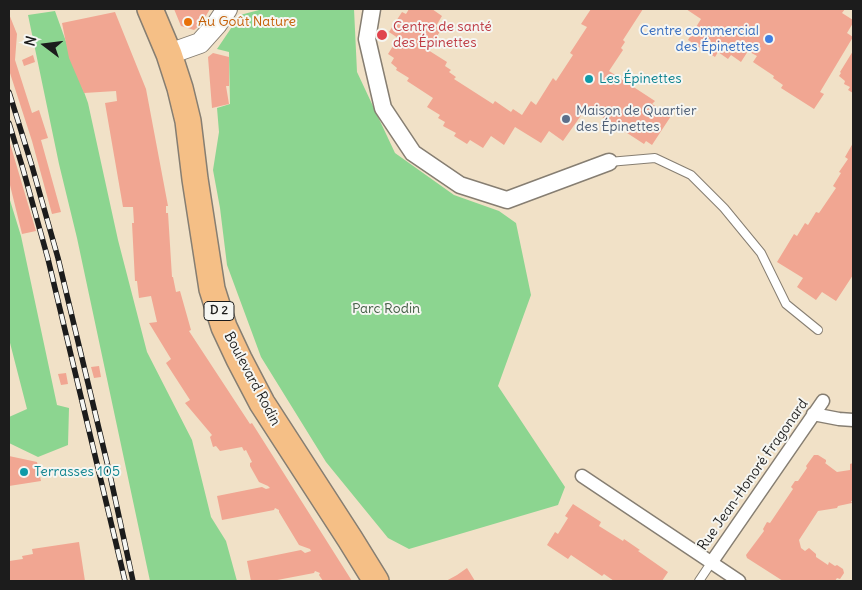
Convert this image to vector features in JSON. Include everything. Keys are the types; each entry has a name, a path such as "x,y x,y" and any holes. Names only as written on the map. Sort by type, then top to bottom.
{"main road":[{"name":"Boulevard Rodin","path":"150,9 170,54 188,122 212,289 224,326 262,403 376,581"}],"street":[{"path":"170,54 200,43 227,9"},
{"path":"372,9 367,39 383,108 413,153 460,185 507,200 609,162"},
{"name":"Rue Jean-Honoré Fragonard","path":"582,476 711,564 823,401"},
{"path":"813,414 853,420"},
{"path":"711,564 739,581"}],"lane":[{"path":"609,162 655,158 691,175 724,208 760,253 786,304 818,330"},
{"path":"699,581 711,564"}],"green space":[{"name":"Parc Rodin","path":"263,9 354,9 357,72 395,153 454,195 499,211 516,223 531,295 498,386 565,487 558,505 409,549 388,538 326,462 261,357 227,265 213,170 219,132 217,108 230,104 229,52 217,49 240,15"},
{"path":"55,11 88,103 118,240 147,352 192,440 211,517 226,541 237,581 150,581 28,15"},
{"path":"9,197 21,236 57,405 69,408 68,445 38,457 9,443 9,417 27,409 9,339"}],"building":[{"path":"174,9 210,9 201,24 194,30 181,26"},
{"name":"Les Épinettes","path":"409,9 432,9 442,16 436,26 441,30 428,50 447,62 445,66 456,77 454,79 493,104 495,101 511,112 513,109 522,115 531,101 536,105 553,78 556,81 573,55 570,53 587,27 581,24 591,9 643,9 623,40 625,42 621,48 623,50 609,71 655,101 652,104 671,116 652,145 646,141 644,144 587,107 563,141 549,131 541,143 515,127 504,145 491,136 483,148 470,140 467,144 454,136 456,133 443,126 445,122 438,118 440,115 427,107 433,98 407,81 409,78 396,70 397,68 391,63 394,58 388,54 398,38 389,32 402,12 406,14"},
{"name":"Les Épinettes","path":"686,9 845,9 842,13 853,20 847,33 853,37 820,92 824,94 814,109 781,88 783,85 773,78 774,76 753,62 757,56 748,51 741,62 731,55 728,59 718,52 715,57 688,40 701,19"},
{"path":"115,12 146,89 168,206 166,206 166,213 168,213 172,277 176,292 180,291 191,330 189,331 250,424 252,423 352,581 323,581 319,575 320,573 315,571 314,573 272,581 251,581 247,561 301,550 305,553 311,551 299,545 279,510 275,508 274,510 222,520 217,496 262,487 270,488 259,482 250,466 252,462 246,450 244,451 242,447 220,451 216,446 213,447 210,437 212,435 185,403 190,400 166,363 171,359 149,323 157,322 151,296 139,298 137,281 135,281 133,207 123,207 105,103 117,101 116,91 84,93 69,58 62,23"},
{"path":"9,14 17,34 15,60 32,113 39,110 48,138 41,140 61,212 52,214 32,141 9,70"},
{"path":"853,51 853,93 848,90 850,87 844,84 845,81 839,76"},
{"path":"213,53 229,57 229,86 226,86 229,104 212,108 208,57"},
{"path":"33,55 35,62 24,66 22,60"},
{"path":"9,140 36,231 22,234 9,181"},
{"path":"853,143 853,275 836,301 822,292 816,300 797,287 803,278 777,262 794,234 797,236 805,223 808,225 816,212 819,213 836,188 833,186 841,173 839,172 848,159 845,157"},
{"path":"99,366 101,377 94,378 91,367"},
{"path":"66,373 68,384 61,385 58,374"},
{"path":"814,455 818,455 826,460 825,463 837,472 850,470 850,464 853,463 852,503 818,511 799,540 801,548 805,551 809,548 816,554 816,557 828,565 829,562 835,566 837,565 843,569 844,573 840,579 837,578 835,581 783,581 747,558 746,555 764,531 763,529 767,522 770,523 793,489 791,487 795,481 798,481"},
{"name":"Terrasses 105","path":"9,456 37,462 41,481 9,486"},
{"path":"573,504 601,522 599,526 623,541 624,539 668,572 662,581 614,581 604,574 602,576 571,555 568,559 547,545 555,532 558,534 568,518 565,516"},
{"path":"79,542 85,581 9,581 9,561 23,559 22,556 33,554 32,549"},
{"path":"467,568 475,581 446,581 457,575"}],"railway":[{"path":"9,92 58,258 110,475 133,581"},
{"path":"9,123 48,259 125,581"}],"place":[{"name":"Au Goût Nature","path":"188,22"},
{"name":"Centre de santé des Épinettes","path":"382,35"},
{"name":"Centre commercial des Épinettes","path":"769,39"},
{"name":"Les Épinettes","path":"589,79"},
{"name":"Maison de Quartier des Épinettes","path":"566,119"},
{"name":"Terrasses 105","path":"24,472"}]}
